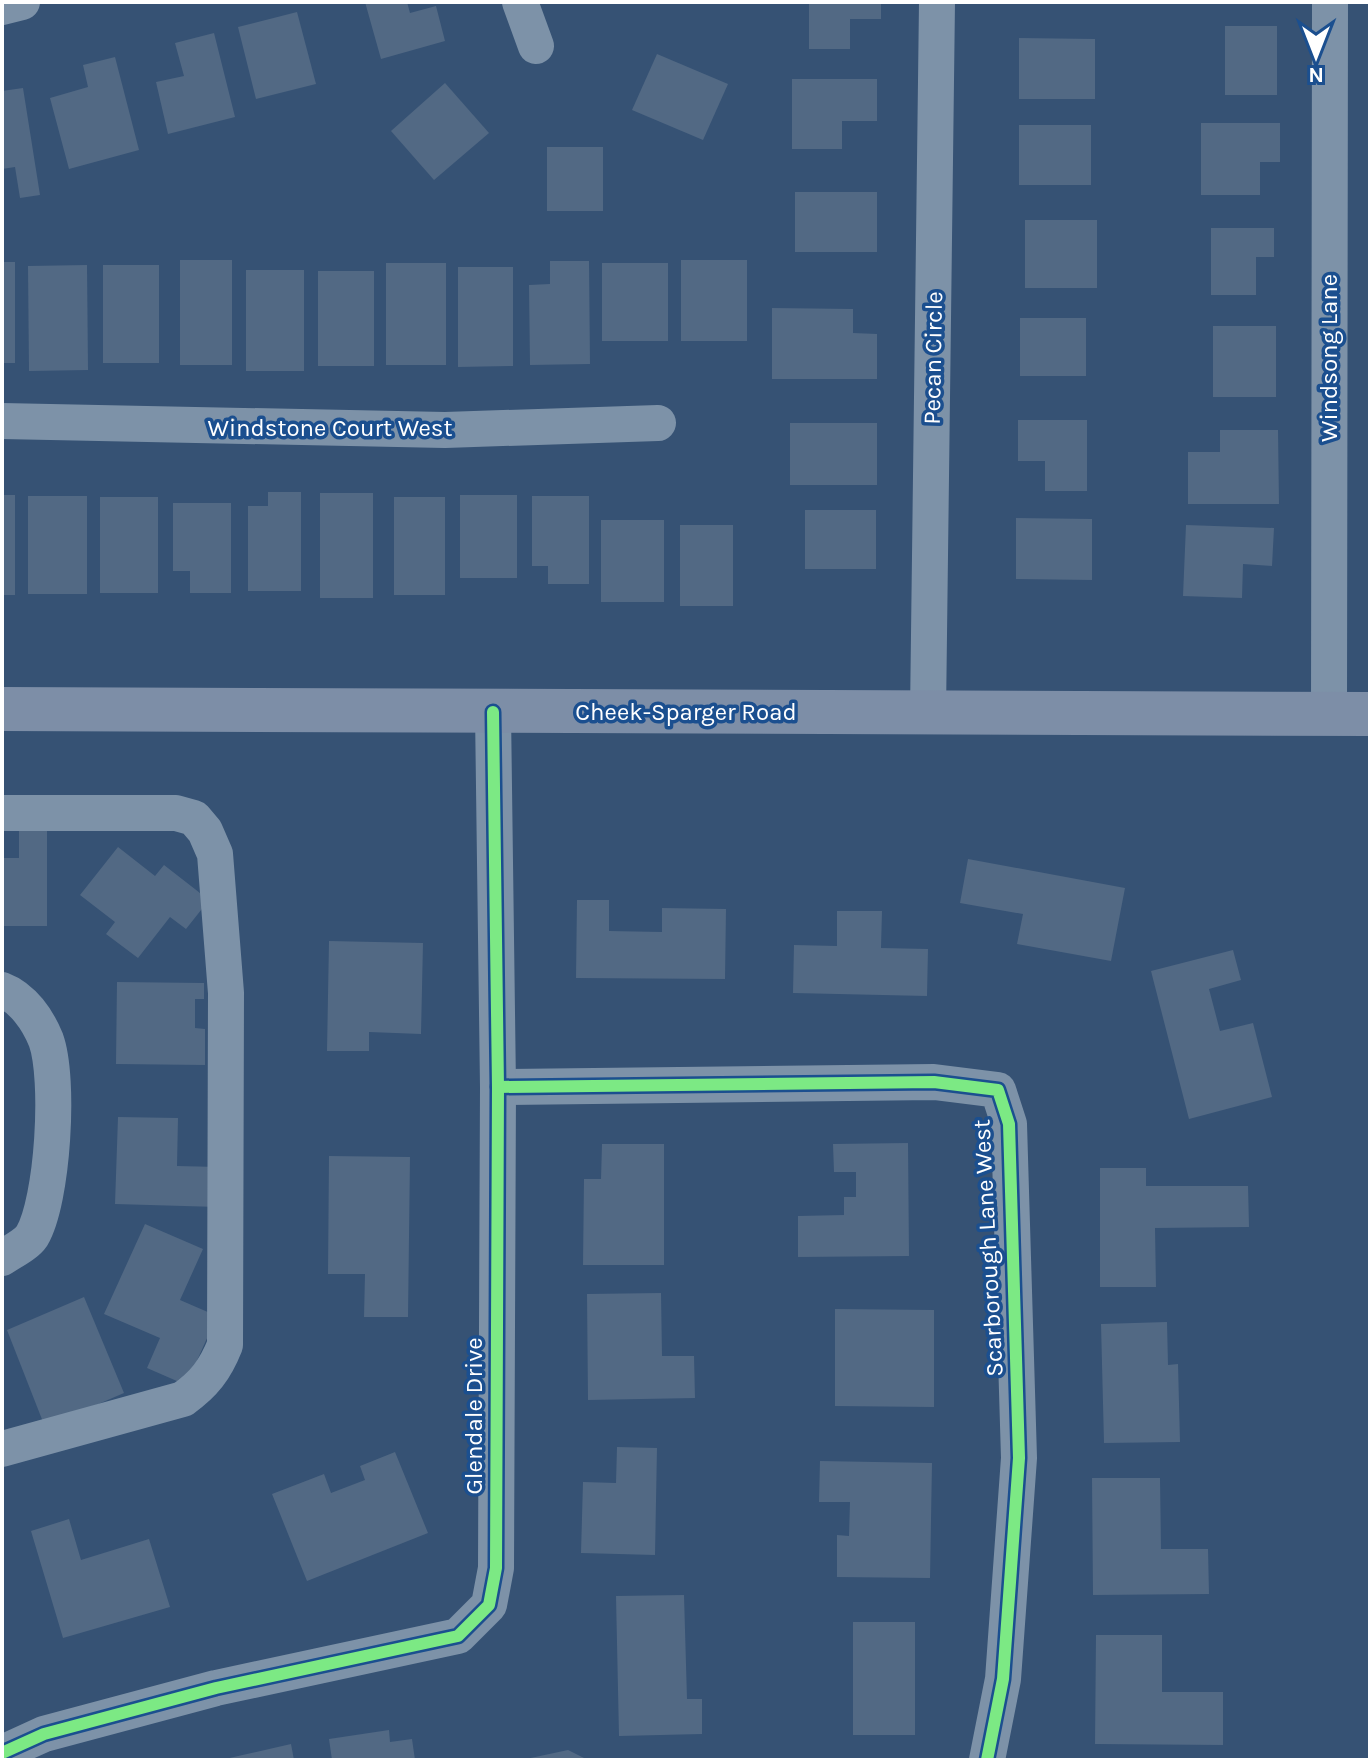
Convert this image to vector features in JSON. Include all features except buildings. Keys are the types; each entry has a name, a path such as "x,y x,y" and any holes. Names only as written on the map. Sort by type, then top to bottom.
{"main road":[{"name":"Cheek-Sparger Road","path":"2,709 1349,714"}],"street":[{"path":"2,7 22,2"},
{"path":"520,2 536,46"},
{"name":"Pecan Circle","path":"928,714 937,2"},
{"name":"Windsong Lane","path":"1330,2 1349,714"},
{"name":"Windstone Court West","path":"2,421 445,430 658,423"},
{"name":"Glendale Drive","path":"2,1753 44,1734 216,1688 458,1636 489,1605 496,1568 498,1087 493,712"},
{"path":"2,813 176,813 194,818 205,831 215,854 226,993 225,1345 216,1368 183,1399 2,1449"},
{"path":"2,990 30,1010 46,1041 52,1070 49,1176 43,1209 30,1239 2,1258"},
{"name":"Scarborough Lane West","path":"498,1087 934,1082 998,1090 1009,1124 1019,1458 1003,1679 987,1760"}],"cycle path":[{"path":"2,1753 44,1734 216,1688 458,1636 489,1605 496,1568 498,1087 493,712"},
{"path":"498,1087 934,1082 998,1090 1009,1124 1019,1458 1003,1679 987,1760"}]}
